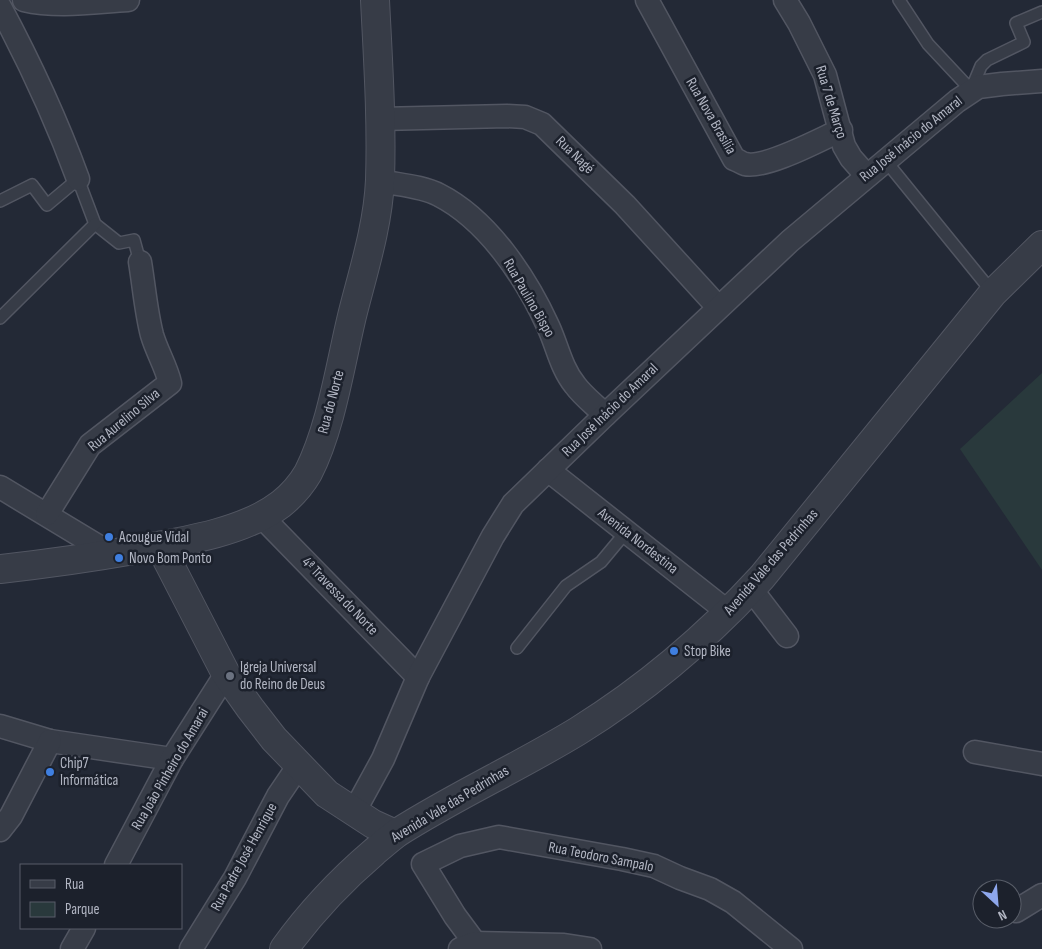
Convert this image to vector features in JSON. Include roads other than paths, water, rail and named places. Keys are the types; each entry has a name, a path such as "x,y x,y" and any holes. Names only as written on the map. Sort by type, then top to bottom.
{"street":[{"path":"24,0 49,3 128,0"},
{"name":"Rua do Norte","path":"0,569 73,561 207,537 236,527 280,505 295,492 307,475 317,454 330,409 376,218 380,181 380,119 375,0"},
{"name":"Rua Nova Brasília","path":"647,0 734,159 744,164 767,161 790,153 841,130"},
{"name":"Rua 7 de Março","path":"785,0 799,23 825,75 844,146 851,158 866,175"},
{"path":"0,7 59,127 78,179"},
{"path":"971,90 988,85 1042,81"},
{"name":"Rua José Inácio do Amaral","path":"354,812 383,759 418,677 493,536 513,504 718,307 790,241 866,175 971,90"},
{"name":"Rua Nagé","path":"380,119 507,116 525,117 542,124 625,205 718,307"},
{"name":"Rua Paulino Bispo","path":"380,181 416,187 438,194 458,206 480,225 512,264 524,283 547,324 565,369 575,385 605,415"},
{"name":"Avenida Vale das Pedrinhas","path":"284,949 322,900 396,834 576,732 634,694 675,661 728,612 759,599 854,466 993,294 1042,244"},
{"name":"Rua Aurelino Silva","path":"47,514 90,445 170,383 152,335 140,262"},
{"name":"Avenida Nordestina","path":"548,470 728,612"},
{"path":"0,487 111,554"},
{"name":"4ª Travessa do Norte","path":"261,516 418,677"},
{"path":"160,546 226,674 274,740 328,794 373,824 396,834"},
{"path":"759,599 787,636"},
{"name":"Rua João Pinheiro do Amarai","path":"117,864 172,759 226,674"},
{"path":"0,726 50,741 172,759"},
{"path":"0,830 11,816 50,741"},
{"path":"975,752 1042,764"},
{"name":"Rua Padre José Henrique","path":"191,949 235,878 278,796 299,765"},
{"name":"Rua Teodoro Sampalo","path":"467,946 455,916 423,864 460,846 499,837 654,866 710,889 733,902 791,949"},
{"path":"1022,907 1042,895"},
{"path":"72,949 83,929"},
{"path":"467,946 564,945 590,949"}],"lane":[{"path":"899,0 928,44 971,90 981,66 987,60 1024,42 1016,23 1042,12"},
{"path":"885,160 993,294"},
{"path":"0,201 32,185 47,205 78,179 95,224 119,243 134,240 140,262"},
{"path":"0,318 95,224"},
{"path":"517,648 566,586 602,562 626,532"}],"place":[{"name":"Acougue Vidal","path":"109,537"},
{"name":"Novo Bom Ponto","path":"119,558"},
{"name":"Stop Bike","path":"674,651"},
{"name":"Igreja Universal do Reino de Deus","path":"230,676"},
{"name":"Chip7 Informática","path":"50,772"}]}
